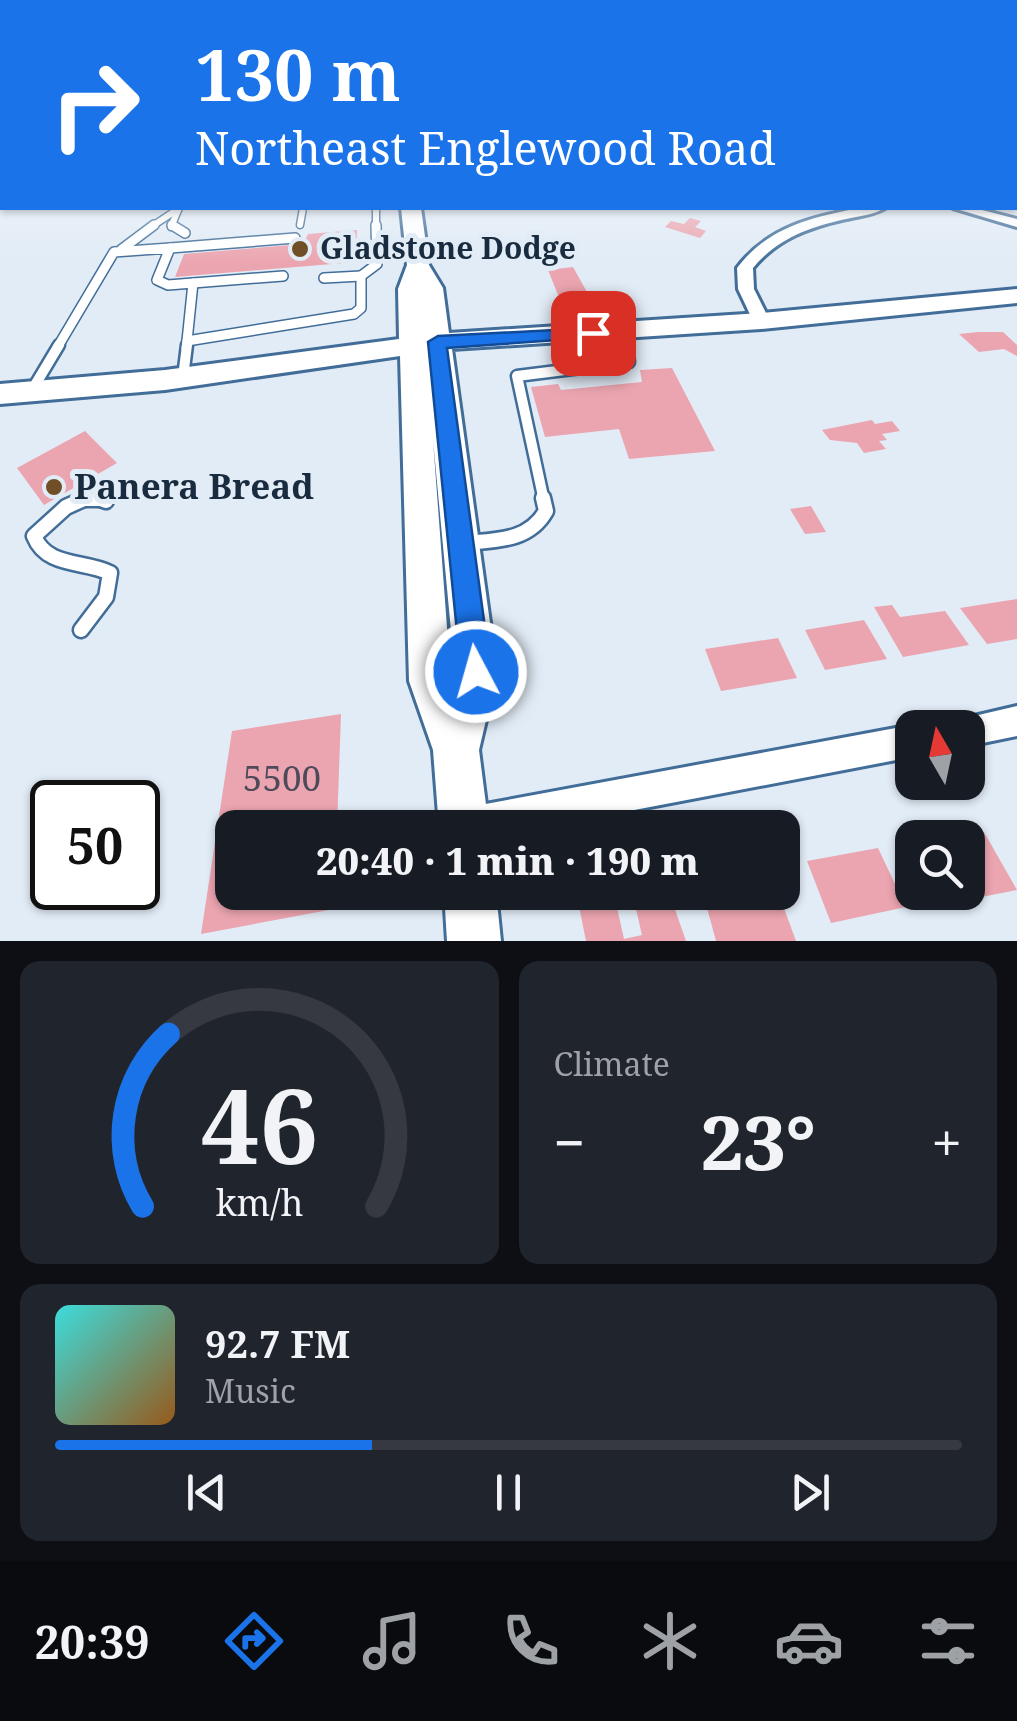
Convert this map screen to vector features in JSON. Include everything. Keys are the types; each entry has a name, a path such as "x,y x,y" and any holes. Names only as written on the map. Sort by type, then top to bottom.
{"main road":[{"path":"410,210 418,265 410,289 425,344 462,544 476,672 456,750"},
{"path":"7,398 425,344 761,321 1017,296"},
{"path":"425,344 430,681 456,750 462,810"},
{"path":"471,910 474,941"}],"street":[{"path":"761,321 746,289 745,268 764,246 797,226 869,210"},
{"path":"968,210 1017,223"},
{"path":"985,727 1017,721"},
{"path":"548,810 895,744"}],"lane":[{"path":"7,398 114,252 132,245 159,216 174,210"},
{"path":"178,210 171,227 185,233"},
{"path":"300,225 303,210"},
{"path":"324,278 361,276 377,264 376,210"},
{"path":"114,252 295,238"},
{"path":"170,248 157,280 168,286 283,276"},
{"path":"187,340 354,314 360,308 361,276"},
{"path":"183,377 193,284"},
{"path":"462,544 522,535 541,522 546,511 516,376 628,362 625,331"},
{"path":"81,630 103,604 112,586 110,573 99,566 48,558 37,549 34,536 67,507 88,498 106,501"}],"building":[{"path":"690,218 701,221 695,227 706,231 700,238 665,227 671,221 684,224"},
{"name":"Gladstone Dodge","path":"357,230 356,262 175,277 184,254 303,244 308,234"},
{"path":"573,267 587,292 558,295 548,270"},
{"path":"1003,332 1017,345 1017,356 1004,349 979,352 959,334"},
{"path":"672,368 715,451 629,459 619,429 545,437 531,387 558,384 561,390 642,382 640,370"},
{"path":"872,420 875,424 892,421 900,431 882,434 887,440 879,441 886,449 864,453 857,443 830,440 822,430"},
{"name":"Panera Bread","path":"85,431 117,463 44,505 17,468"},
{"path":"811,506 826,532 805,534 790,509"},
{"path":"1017,599 1017,639 987,644 960,608"},
{"path":"892,605 900,617 945,611 969,645 903,657 874,607"},
{"path":"864,620 887,659 825,670 805,630"},
{"path":"778,638 797,678 721,691 705,649"},
{"path":"341,714 338,810 220,810 232,731"},
{"path":"985,834 1017,890 985,896"},
{"path":"215,842 215,910 329,910 201,934"},
{"path":"878,848 895,884 895,909 831,923 807,861"},
{"path":"580,910 618,910 624,939 642,935 636,910 675,910 686,941 586,941"},
{"path":"708,910 785,910 796,941 716,941"}],"waterway":[{"path":"989,210 994,211"}],"place":[{"name":"Gladstone Dodge","path":"300,249"},
{"name":"Panera Bread","path":"54,487"}],"route":[{"path":"476,672 438,342 593,333"}]}
